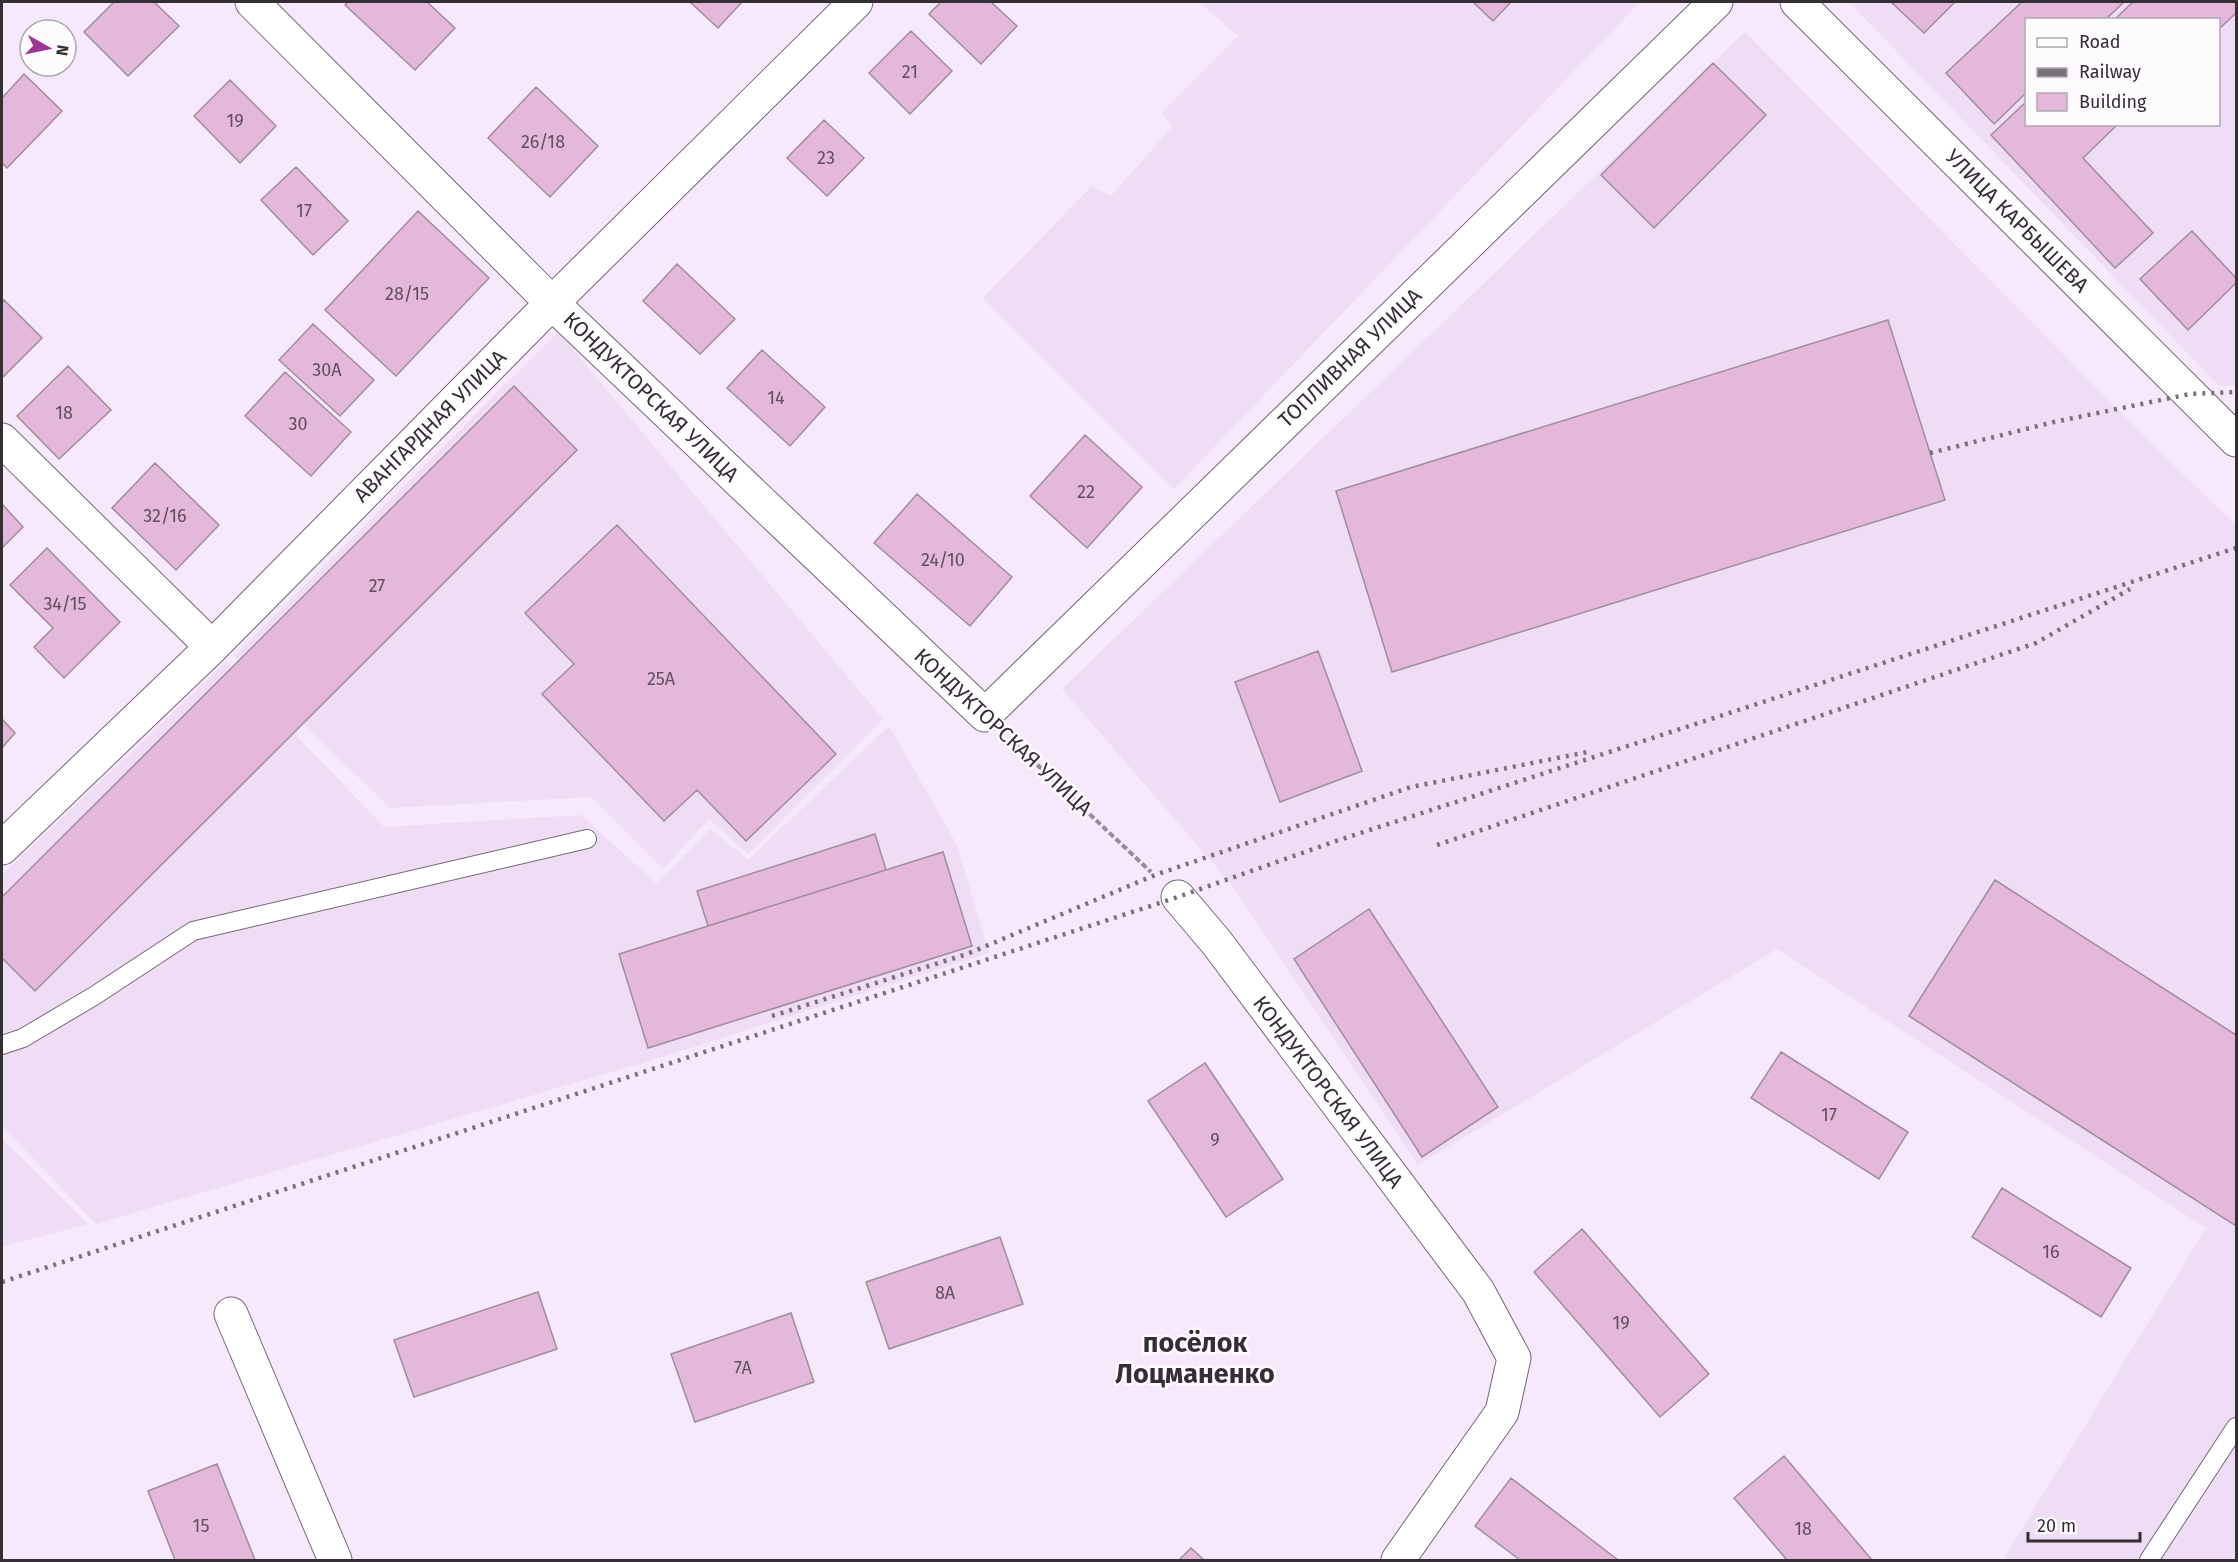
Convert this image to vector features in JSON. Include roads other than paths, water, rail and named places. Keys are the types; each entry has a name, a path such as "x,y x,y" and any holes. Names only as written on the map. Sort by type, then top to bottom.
{"street":[{"name":"КОНДУКТОРСКАЯ УЛИЦА","path":"252,2 552,303 985,715"},
{"name":"АВАНГАРДНАЯ УЛИЦА","path":"2,848 212,648 552,303 856,2"},
{"name":"ТОПЛИВНАЯ УЛИЦА","path":"985,715 1716,2"},
{"name":"УЛИЦА КАРБЫШЕВА","path":"1797,2 2236,440"},
{"path":"2,440 212,648"},
{"name":"КОНДУКТОРСКАЯ УЛИЦА","path":"1178,897 1216,943 1478,1291 1514,1358 1502,1412 1398,1560"},
{"path":"231,1314 335,1560"}],"lane":[{"path":"2,1045 23,1038 94,996 193,931 587,839"},
{"path":"2149,1560 2236,1427"}],"railway":[{"path":"1930,453 2054,422 2190,394 2236,392"},
{"path":"2,1282 1178,897 1336,841 2236,548"},
{"path":"1437,845 2036,643 2130,589"},
{"path":"772,1016 967,954 1155,875 1411,787 1588,752"}],"district":[{"name":"посёлок Лоцманенко","path":"1195,1358"}]}
